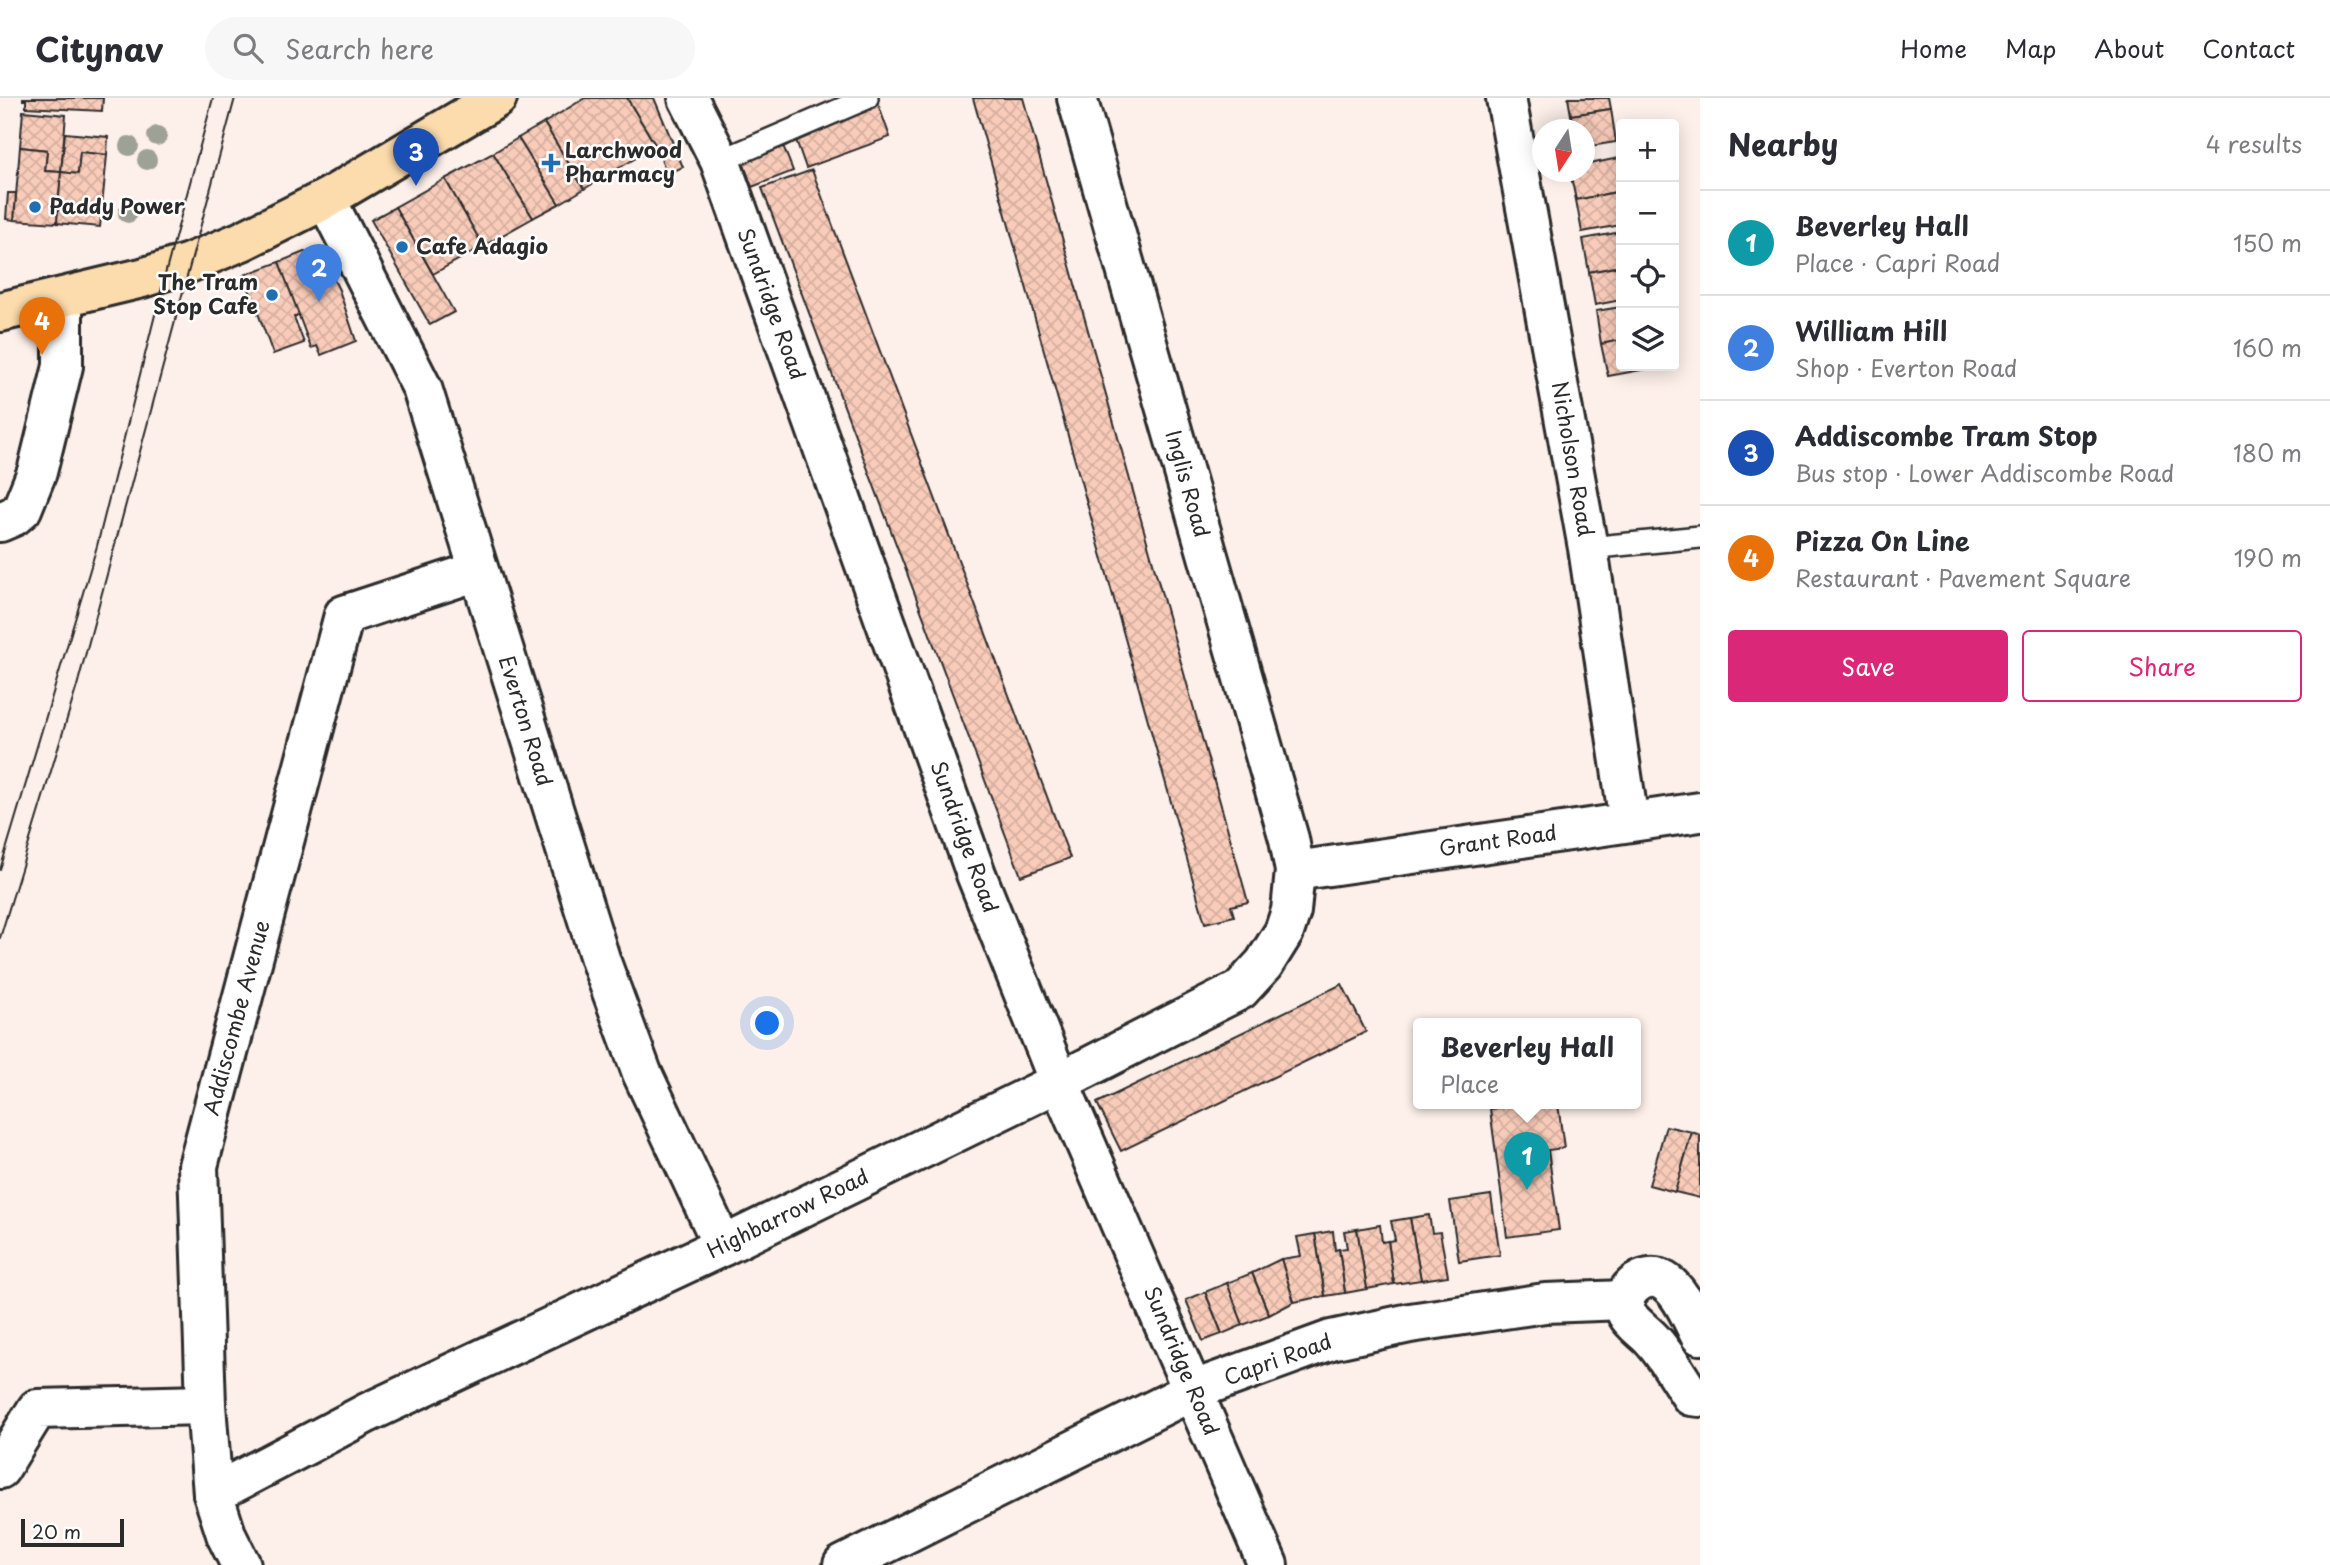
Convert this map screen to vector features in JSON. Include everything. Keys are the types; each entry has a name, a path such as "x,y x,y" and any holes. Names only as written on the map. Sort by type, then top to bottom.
{"main road":[{"path":"0,312 142,278 189,263 326,199 497,98"}],"street":[{"name":"Sundridge Road","path":"688,98 720,161 976,873 1059,1082 1268,1565"},
{"name":"Inglis Road","path":"1077,98 1289,839 1295,871"},
{"name":"Nicholson Road","path":"1506,98 1588,548 1629,822"},
{"name":"Everton Road","path":"326,199 422,388 601,962 642,1073 723,1246"},
{"path":"0,522 22,509 37,472 63,366 63,298"},
{"name":"Addiscombe Avenue","path":"241,1565 227,1537 214,1494 206,1405 198,1166 344,615 478,571"},
{"name":"Grant Road","path":"1295,871 1700,812"},
{"name":"Highbarrow Road","path":"214,1494 367,1413 723,1246 1059,1082 1240,990 1264,964 1284,932 1291,911 1295,871"},
{"path":"1656,1343 1696,1328 1675,1291 1663,1279 1647,1277 1632,1285 1625,1300 1627,1314 1656,1343 1691,1396 1700,1397"},
{"name":"Capri Road","path":"843,1565 1194,1390 1331,1340 1410,1323 1545,1303 1625,1300"},
{"path":"0,1469 37,1409 206,1405"}],"lane":[{"path":"720,161 867,98"},
{"path":"1588,548 1700,537"}],"building":[{"path":"23,98 103,98 102,111 26,107 26,100"},
{"path":"585,98 627,98 656,146 584,189 544,123"},
{"path":"627,98 654,98 683,167 667,174 656,146"},
{"path":"973,98 1023,98 1248,902 1231,906 1234,916 1205,923"},
{"path":"1568,98 1609,98 1611,109 1571,115"},
{"path":"877,101 890,137 806,168 793,131"},
{"path":"1611,109 1616,142 1595,145 1595,119 1572,119 1571,115"},
{"path":"23,111 66,115 61,172 45,171 47,150 20,147"},
{"name":"Larchwood Pharmacy","path":"544,123 584,189 559,204 518,138"},
{"path":"65,133 108,137 107,155 80,152 78,174 61,172"},
{"path":"518,138 559,204 533,218 493,153"},
{"path":"782,143 793,171 752,187 742,159"},
{"path":"20,147 47,150 45,171 61,172 57,223 14,220"},
{"path":"80,152 107,155 100,227 57,223 61,172 78,174"},
{"path":"493,153 533,218 483,246 445,179"},
{"path":"1616,159 1616,192 1576,200 1572,182 1595,182 1595,163"},
{"path":"812,170 1070,858 1021,876 762,188"},
{"path":"445,179 483,246 433,274 395,207"},
{"path":"1616,192 1616,226 1582,232 1576,200"},
{"path":"8,193 16,193 14,220 6,219"},
{"name":"Cafe Adagio","path":"395,207 454,312 430,325 371,220"},
{"path":"1616,233 1616,267 1589,272 1583,239"},
{"path":"304,252 322,256 339,290 356,341 321,355 317,346 311,348 279,262"},
{"name":"The Tram Stop Cafe","path":"279,262 299,315 294,317 304,343 273,354 244,275"},
{"path":"1616,267 1616,301 1595,305 1589,272"},
{"path":"1616,308 1616,341 1601,344 1596,311"},
{"path":"1616,341 1616,371 1635,371 1608,376 1601,344"},
{"path":"1342,984 1366,1032 1121,1151 1097,1103"},
{"path":"1490,1109 1559,1109 1564,1148 1548,1150 1559,1230 1507,1237"},
{"path":"1666,1126 1692,1132 1675,1192 1649,1185"},
{"path":"1692,1132 1700,1135 1700,1198 1675,1192"},
{"path":"1491,1195 1500,1255 1459,1261 1450,1201"},
{"path":"1429,1215 1432,1233 1440,1232 1448,1276 1421,1280 1410,1218"},
{"path":"1410,1218 1421,1280 1394,1284 1388,1241 1395,1240 1391,1221"},
{"path":"1380,1225 1382,1242 1388,1241 1394,1284 1367,1289 1357,1229"},
{"path":"1357,1229 1367,1289 1345,1293 1339,1249 1347,1248 1344,1231"},
{"path":"1333,1231 1335,1250 1339,1249 1345,1293 1325,1296 1315,1234"},
{"path":"1315,1234 1325,1296 1294,1302 1281,1259 1301,1256 1297,1237"},
{"path":"1281,1259 1294,1302 1269,1315 1252,1273"},
{"path":"1252,1273 1269,1315 1243,1325 1227,1283"},
{"path":"1227,1283 1243,1325 1222,1334 1205,1292"},
{"path":"1205,1292 1222,1334 1203,1341 1186,1300"}],"tram line":[{"path":"0,870 97,546 166,271 213,98"},
{"path":"0,938 77,686 235,98"}],"place":[{"name":"Larchwood Pharmacy","path":"551,163"},
{"name":"Addiscombe Tram Stop","path":"416,186"},
{"name":"Paddy Power","path":"35,207"},
{"name":"Cafe Adagio","path":"402,247"},
{"name":"The Tram Stop Cafe","path":"272,295"},
{"name":"William Hill","path":"319,302"},
{"name":"Pizza On Line","path":"42,355"},
{"name":"Beverley Hall","path":"1527,1190"}]}
